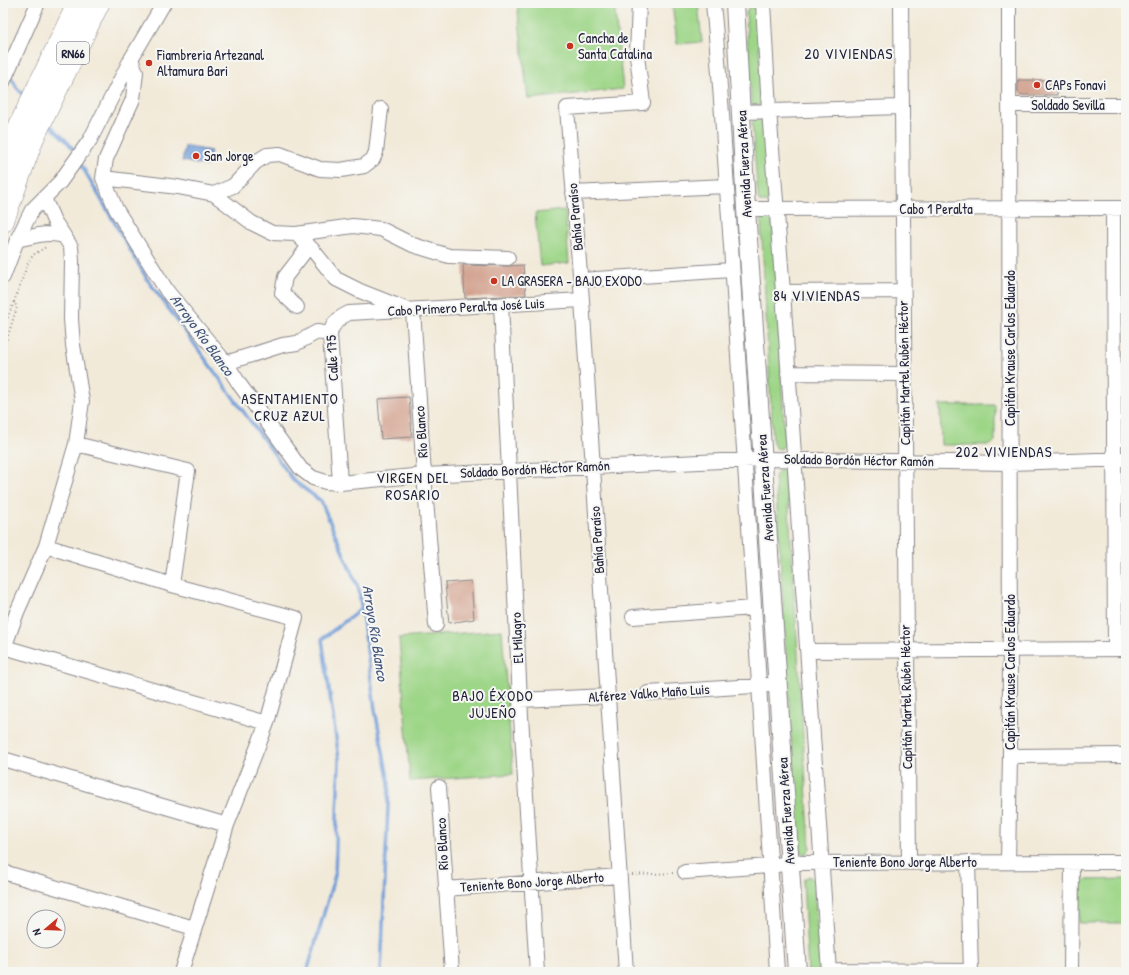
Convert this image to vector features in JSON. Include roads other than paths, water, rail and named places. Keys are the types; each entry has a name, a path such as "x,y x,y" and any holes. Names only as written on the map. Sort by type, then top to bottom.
{"highway":[{"name":"RN66","path":"47,102 78,3"},
{"name":"RN66","path":"3,167 30,132 99,3"},
{"path":"30,132 47,102 112,3"},
{"name":"RN66","path":"3,222 30,132"}],"main road":[{"name":"Avenida Fuerza Aérea","path":"735,3 746,209 764,459 797,972"}],"street":[{"path":"3,82 38,3"},
{"path":"3,277 29,237 32,210 60,182 90,140 131,59 164,3"},
{"name":"Bahía Paraíso","path":"626,972 581,280 567,108 643,103 637,56 639,3"},
{"path":"713,3 746,460 753,608 760,686 777,972"},
{"path":"763,3 769,110 783,292 829,971 971,971 968,862"},
{"name":"Capitán Martel Rubén Héctor","path":"901,3 909,862"},
{"name":"Capitán Krause Carlos Eduardo","path":"1008,862 1010,756 1010,3"},
{"path":"131,59 136,72 133,99 106,159 103,178 147,185 178,187 214,194 252,223 272,233 296,234 334,228 360,227 381,229 412,245 449,256 508,258"},
{"name":"Soldado Sevilla","path":"1010,105 1126,105"},
{"path":"741,112 901,107"},
{"path":"214,194 233,186 256,162 267,155 280,154 320,169 342,170 364,166 373,159 376,152 380,109"},
{"name":"Soldado Bordón Héctor Ramón","path":"103,178 116,209 167,291 226,363 240,386 301,469 313,478 326,482 340,483 424,474 764,459 1010,463 1120,459"},
{"path":"573,193 726,186"},
{"path":"44,198 52,217 71,247 71,318 73,345 82,401 76,444 46,546 17,612 4,649 267,723"},
{"path":"807,651 1120,649 1119,208"},
{"name":"Cabo 1 Peralta","path":"746,209 903,210 1119,208"},
{"path":"29,237 54,233 64,236"},
{"path":"296,234 309,246 336,279 365,293 411,310"},
{"path":"297,307 282,293 285,277 309,246"},
{"path":"581,280 732,270"},
{"path":"783,292 903,291"},
{"name":"Cabo Primero Peralta José Luis","path":"349,313 582,300"},
{"name":"El Milagro","path":"501,305 520,700 530,882 537,972"},
{"name":"Río Blanco","path":"411,310 436,625"},
{"name":"Calle 175","path":"340,483 330,334 331,328 342,316 349,313"},
{"path":"226,363 283,345 297,343 317,332 330,334"},
{"path":"788,373 905,374"},
{"path":"76,444 188,471 172,585"},
{"path":"46,546 172,585 296,618 267,723 227,825 181,972"},
{"path":"633,617 753,608"},
{"name":"Alférez Valko Maño Luis","path":"648,693 778,685"},
{"name":"Alférez Valko Maño Luis","path":"520,700 607,696"},
{"path":"1010,756 1126,755"},
{"path":"3,759 227,825"},
{"name":"Río Blanco","path":"439,787 452,972"},
{"name":"Teniente Bono Jorge Alberto","path":"685,872 770,866 790,863 821,862 1126,862"},
{"path":"1071,972 1072,862"},
{"path":"3,872 194,928"},
{"name":"Teniente Bono Jorge Alberto","path":"445,889 619,876"}],"water":[{"name":"San Jorge","path":"185,146 211,151 207,166 182,161"}],"waterway":[{"path":"11,77 17,88 26,97"},
{"name":"Arroyo Río Blanco","path":"48,123 67,141 76,153"},
{"name":"Arroyo Río Blanco","path":"79,161 147,279 294,481 321,501 359,590 375,710 389,783 381,972"},
{"path":"307,972 335,875 339,759 322,639 361,609"}],"place":[{"name":"Cancha de Santa Catalina","path":"570,46"},
{"name":"Fiambreria Artezanal Altamura Bari","path":"149,63"},
{"name":"CAPs Fonavi","path":"1037,85"},
{"name":"San Jorge","path":"196,156"},
{"name":"LA GRASERA - BAJO EXODO","path":"494,281"}],"district":[{"name":"20 VIVIENDAS","path":"849,54"},
{"name":"84 VIVIENDAS","path":"817,296"},
{"name":"ASENTAMIENTO CRUZ AZUL","path":"290,408"},
{"name":"202 VIVIENDAS","path":"1004,452"},
{"name":"VIRGEN DEL ROSARIO","path":"413,486"},
{"name":"BAJO ÉXODO JUJEÑO","path":"493,704"}]}
